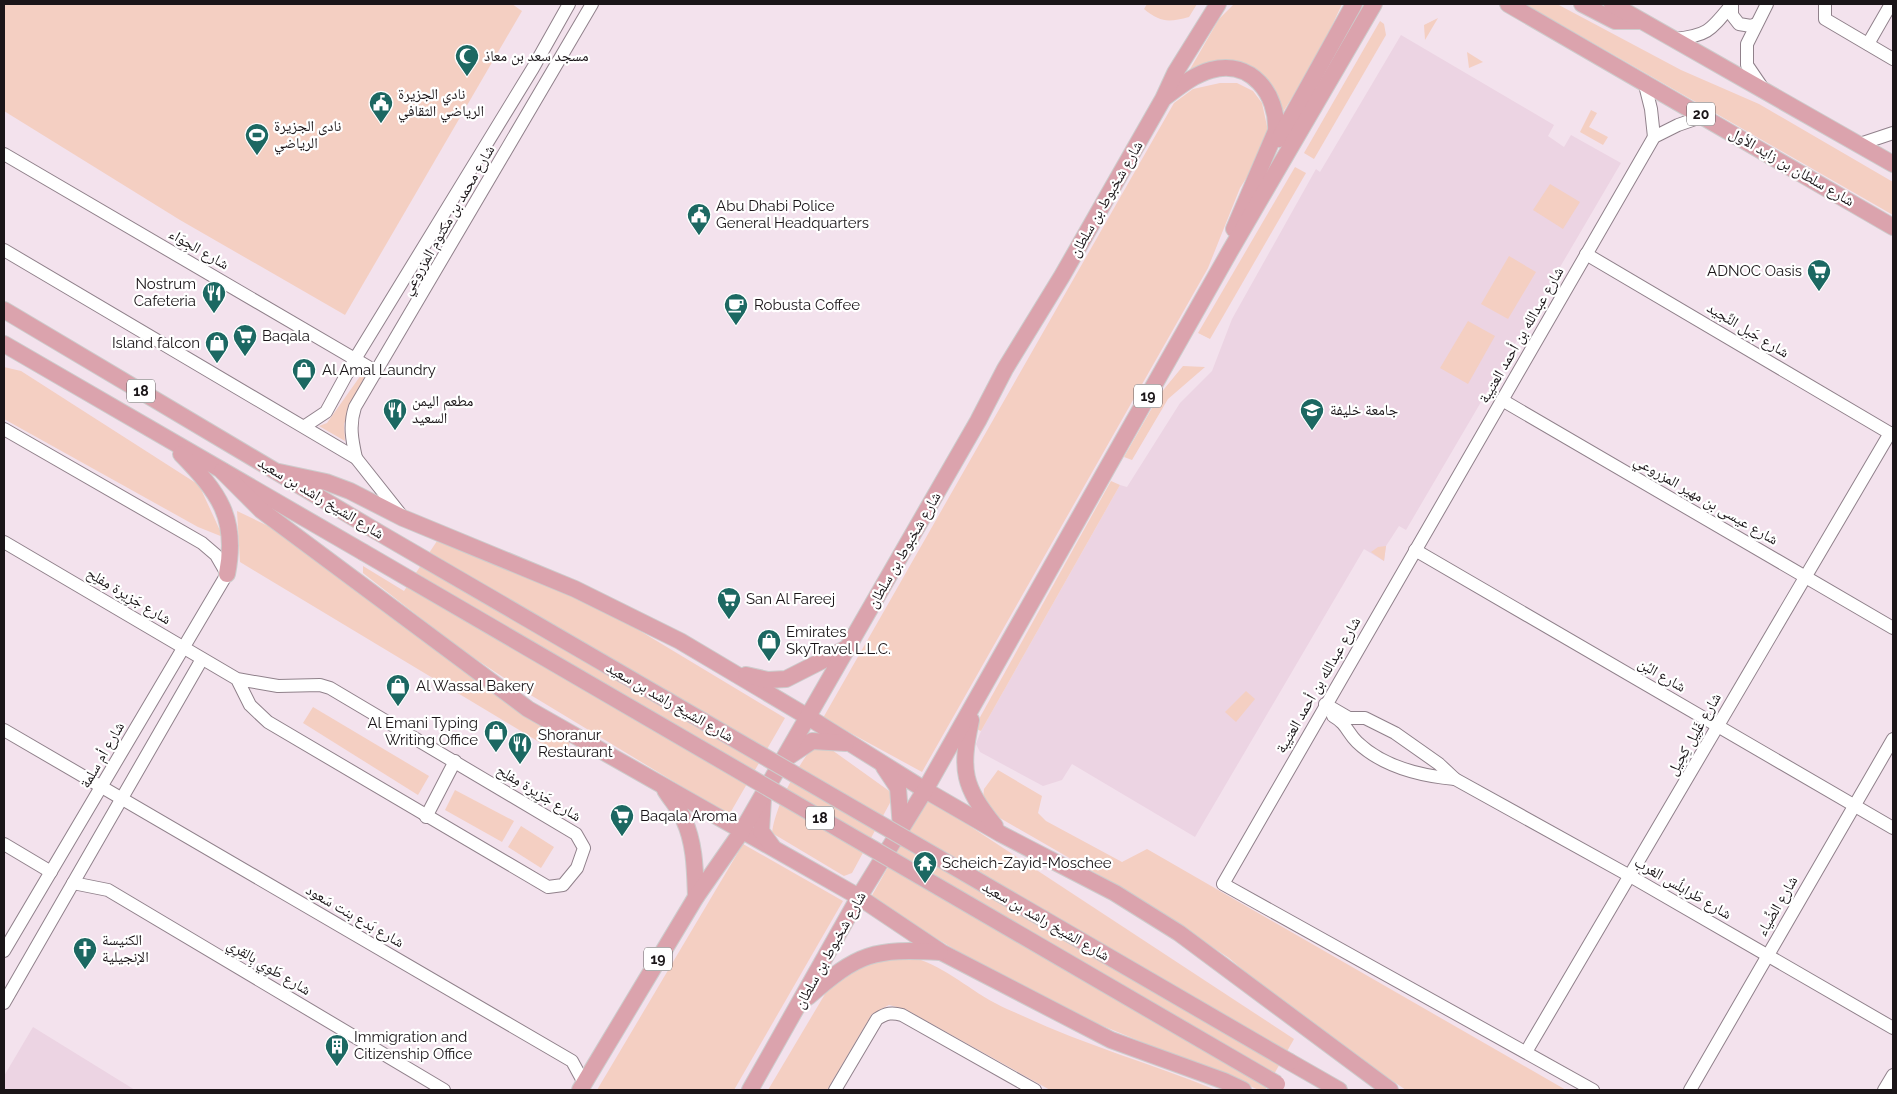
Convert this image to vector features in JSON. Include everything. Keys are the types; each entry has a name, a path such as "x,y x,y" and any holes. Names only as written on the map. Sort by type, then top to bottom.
{"main road":[{"name":"شارع شخبوط بن سلطان","path":"582,1087 696,897 742,831 1005,369 1062,276 1163,99 1175,73 1218,4"},
{"path":"1260,200 1266,170 1286,122 1354,4"},
{"name":"شارع شخبوط بن سلطان","path":"750,1090 859,896 925,790 1230,251 1374,4"},
{"name":"شارع سلطان بن زايد الأول","path":"1508,4 1893,227"},
{"path":"1582,4 1615,21 1641,21"},
{"path":"1612,4 1893,164"},
{"path":"1163,99 1197,75 1213,69 1228,68 1251,76 1265,88 1274,103 1277,117 1276,131 1240,211 1230,251"},
{"name":"شارع الشيخ راشد بن سعيد","path":"4,310 376,531 1339,1090"},
{"name":"شارع الشيخ راشد بن سعيد","path":"4,344 1282,1087"},
{"path":"168,440 203,477 218,497 230,530 232,545 227,574"},
{"path":"222,472 261,510 528,709 859,896 941,952 1111,1040 1224,1081 1243,1090"},
{"path":"279,472 326,482 350,491 403,518 610,605 680,641 808,717 925,790 1001,834 1115,893 1179,933 1390,1090"},
{"path":"731,672 768,680 786,679 848,647"},
{"path":"975,702 965,745 966,778 975,801 1001,834"},
{"path":"782,761 812,741 851,744"},
{"path":"881,762 898,788 901,828"},
{"path":"662,786 684,818 689,832 694,857 696,897"},
{"path":"763,794 762,832 766,840 776,849"},
{"path":"827,878 839,882 851,881 878,864"},
{"path":"800,1003 843,969 871,954 907,950 941,952"}],"street":[{"name":"شارع محمد بن مكتوم المزروعي","path":"305,426 326,412 355,359 533,68 570,4"},
{"name":"شارع محمد بن مكتوم المزروعي","path":"356,458 351,436 351,419 355,407 592,4"},
{"path":"1732,4 1731,10 1735,20 1745,26 1756,24"},
{"path":"1674,39 1697,37 1712,28 1732,4"},
{"path":"1765,92 1747,65 1747,44 1767,4"},
{"path":"1825,4 1825,19 1893,59"},
{"path":"1868,44 1891,4"},
{"path":"1644,82 1651,109 1654,137 1678,125 1704,116"},
{"path":"1860,144 1893,133"},
{"name":"شارع عبدالله بن أحمد العتيبة","path":"1593,1090 1223,884 1323,707 1654,137"},
{"name":"شارع الجِوَاء","path":"4,154 377,372"},
{"path":"4,250 305,426 356,458 403,518"},
{"name":"شارع جَبل النِّجيد","path":"1586,254 1892,434"},
{"name":"شارع عيسى بن مهير المزروعي","path":"1502,400 1893,628"},
{"path":"4,429 202,543 216,555 227,574"},
{"name":"شارع غَلِيل كِحِيل","path":"1526,1052 1892,434"},
{"name":"شارع جَزِيرة مِفلِح","path":"4,542 237,679 258,684 311,685 330,688 576,834 584,848 577,868 563,885 548,887 426,817 268,722 250,705 237,679"},
{"name":"شارع البُن","path":"1415,550 1893,828"},
{"name":"شارع أم سلمة","path":"4,951 227,574"},
{"path":"4,1003 202,659"},
{"name":"شارع طَرابلُس الغرب","path":"1323,707 1341,721 1355,740 1383,760 1433,777 1455,779"},
{"name":"شارع طَرابلُس الغرب","path":"1323,707 1349,718 1365,718 1395,733 1439,764 1455,779 1630,876 1893,1028"},
{"name":"شارع بَدع بنت سَعود","path":"4,730 572,1061"},
{"name":"شارع الضِّياء","path":"1690,1090 1893,739"},
{"path":"426,817 454,761"},
{"path":"4,844 51,872"},
{"name":"شارع طَوِي بِالقِرِي","path":"73,882 108,890 444,1090"},
{"path":"835,1090 877,1019 888,1013 895,1013 902,1015 1035,1090"},
{"path":"582,1087 572,1061 598,1059"},
{"path":"1884,1090 1893,1075"}],"shaded area":[{"name":"نادى الجزيرة الرياضي","path":"4,4 512,4 522,11 345,315 180,220 4,111"},
{"path":"1147,4 1197,4 1189,17 1165,20 1155,17 1144,9"},
{"path":"1234,4 1342,4 1319,54 1280,117 1256,72 1189,71 1219,19"},
{"path":"1525,4 1557,4 1681,70 1759,104 1893,182 1893,215"},
{"path":"1438,18 1425,40 1424,25"},
{"path":"1380,21 1384,24 1386,35 1314,159 1304,153"},
{"name":"جامعة خليفة","path":"1401,35 1554,125 1548,136 1564,147 1571,135 1621,163 1406,530 1399,526 1386,546 1384,561 1364,549 1195,837 1072,764 1062,780 1043,786 980,752 976,744 981,731 1120,485 1127,487 1180,403 1212,371 1232,319 1316,169 1320,172"},
{"path":"1467,52 1483,62 1469,68"},
{"path":"1220,83 1237,83 1253,91 1262,103 1268,131 1263,152 1240,188 1208,268 922,772 823,718 1174,103 1193,89"},
{"path":"1591,110 1597,113 1589,127 1608,137 1603,145 1580,132"},
{"path":"1295,167 1306,173 1210,339 1198,333"},
{"path":"1550,184 1580,202 1563,229 1533,210"},
{"path":"1509,256 1536,272 1508,319 1481,304"},
{"path":"1468,321 1495,336 1468,384 1440,368"},
{"path":"1183,366 1205,367 1168,399 1132,460 1124,457 1160,394"},
{"path":"4,367 21,371 199,485 223,537 198,527 4,419"},
{"path":"366,373 344,424 345,441 319,426 327,423 361,375"},
{"path":"1111,481 1120,485 981,731 974,728"},
{"path":"237,511 287,535 374,597 447,659 571,740 564,757 240,562"},
{"path":"437,541 602,608 785,718 729,815 524,691 459,648 363,573 363,566 404,591"},
{"path":"1386,546 1384,561 1371,552 1378,547"},
{"path":"1246,691 1255,699 1236,722 1225,712"},
{"path":"313,707 429,776 418,795 303,723"},
{"path":"814,745 825,745 892,793 891,801 852,873 844,876 772,833 782,799"},
{"path":"998,770 1042,796 1038,813 1046,821 1122,862 1147,849 1566,1090 1406,1090 1303,1021 1229,958 1132,894 993,814 983,799 984,789"},
{"path":"455,790 514,821 502,842 445,810"},
{"path":"927,798 1294,1039 1265,1090 1259,1090 1064,1010 966,956 870,899"},
{"path":"521,826 554,847 541,868 508,847"},
{"path":"743,844 843,901 734,1090 597,1090"},
{"path":"908,956 932,964 995,1003 1046,1026 1216,1090 1050,1090 905,1009 889,1005 872,1014 827,1090 768,1090 825,994 835,982 869,961"},
{"path":"33,1027 135,1090 4,1090 4,1076"}],"place":[{"name":"مسجد سعد بن معاذ","path":"467,77"},
{"name":"نادي الجزيرة الرياضي الثقافي","path":"381,124"},
{"name":"نادى الجزيرة الرياضي","path":"257,156"},
{"name":"Abu Dhabi Police General Headquarters","path":"699,236"},
{"name":"ADNOC Oasis","path":"1819,292"},
{"name":"Nostrum Cafeteria","path":"214,314"},
{"name":"Robusta Coffee","path":"736,326"},
{"name":"Baqala","path":"245,357"},
{"name":"Island falcon","path":"217,364"},
{"name":"Al Amal Laundry","path":"304,391"},
{"name":"مطعم اليمن السعيد","path":"395,431"},
{"name":"جامعة خليفة","path":"1312,431"},
{"name":"San Al Fareej","path":"729,620"},
{"name":"Emirates SkyTravel L.L.C.","path":"769,662"},
{"name":"Al Wassal Bakery","path":"398,707"},
{"name":"Al Emani Typing Writing Office","path":"496,753"},
{"name":"Shoranur Restaurant","path":"520,765"},
{"name":"Baqala Aroma","path":"622,837"},
{"name":"Scheich-Zayid-Moschee","path":"925,884"},
{"name":"الكنيسة الإنجيلية","path":"85,970"},
{"name":"Immigration and Citizenship Office","path":"337,1067"}]}
